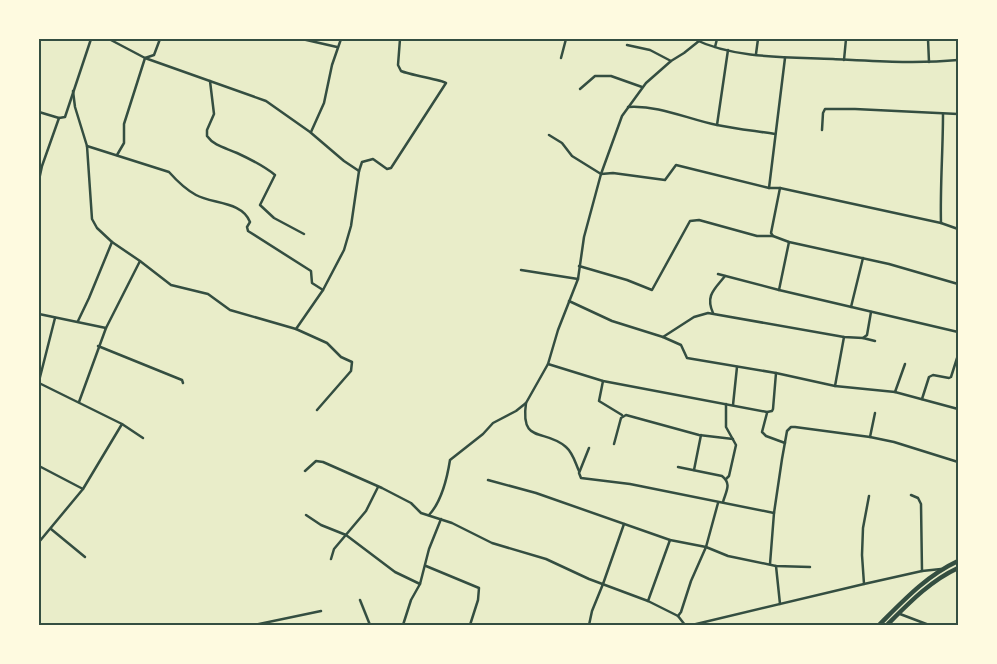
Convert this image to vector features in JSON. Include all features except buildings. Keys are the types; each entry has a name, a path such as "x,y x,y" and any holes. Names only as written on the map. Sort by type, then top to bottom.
{"main road":[{"path":"879,625 924,581 958,561"},
{"path":"888,625 927,587 958,568"}],"street":[{"path":"39,112 59,118 65,117 90,39"},
{"path":"110,39 145,58 266,101 310,132 359,172"},
{"path":"145,58 154,56 160,39"},
{"path":"302,39 337,47"},
{"path":"310,132 324,103 337,47 341,39"},
{"path":"296,329 323,290 344,250 351,226 362,162 373,159 386,169 391,168 446,84 444,81 401,71 398,65 400,39"},
{"path":"561,58 566,39"},
{"path":"694,39 728,50 785,57 929,63 958,60"},
{"path":"715,47 717,39"},
{"path":"756,54 758,39"},
{"path":"844,60 846,39"},
{"path":"928,39 929,63"},
{"path":"698,41 684,53 670,61 642,87 622,116 601,174 584,237 578,279 558,330 548,364 526,404 524,417 530,431 564,445 574,457 581,478 630,484 774,513"},
{"path":"627,45 650,50 670,61"},
{"path":"717,125 728,50"},
{"path":"769,188 785,57"},
{"path":"117,155 124,143 124,124 145,58"},
{"path":"580,89 595,76 611,76 642,87"},
{"path":"210,81 214,114 207,130 207,136 213,143 268,169 275,175 260,205 274,218 304,234"},
{"path":"73,91 76,113 87,146 92,220 97,228 112,242 170,285 208,294 230,310 296,329 326,343 342,357 352,362 351,370 317,410"},
{"path":"628,107 637,106 666,110 717,125 775,134"},
{"path":"822,130 825,109 958,114"},
{"path":"941,223 940,181 943,114"},
{"path":"39,180 40,166 59,118"},
{"path":"549,135 562,143 572,156 601,174 613,173 665,180 676,165 769,188 780,188 941,223 958,229"},
{"path":"87,146 169,172 178,183 197,196 231,205 248,217 250,222 247,227 248,231 311,271 312,283 323,290"},
{"path":"773,236 771,233 780,188"},
{"path":"580,266 627,280 652,290 690,221 699,220 757,236 773,236 789,242 863,258 958,284"},
{"path":"78,321 112,242"},
{"path":"779,290 789,242"},
{"path":"851,307 863,258"},
{"path":"80,402 98,346 140,261"},
{"path":"521,270 578,279"},
{"path":"718,274 958,332"},
{"path":"713,314 710,302 712,292 726,276"},
{"path":"569,301 612,321 681,345 687,358 776,373 835,386 895,392 958,410"},
{"path":"662,337 694,317 708,312 875,341"},
{"path":"862,338 866,335 871,312"},
{"path":"39,314 106,328"},
{"path":"55,318 39,382 122,424 143,438"},
{"path":"835,386 844,337"},
{"path":"98,346 182,380 183,384"},
{"path":"922,399 929,377 933,375 949,378 958,358"},
{"path":"548,364 604,380 767,412 773,409 776,373"},
{"path":"895,392 905,364"},
{"path":"733,405 737,367"},
{"path":"604,380 599,401 622,416 626,415 701,435 733,439"},
{"path":"429,515 434,510 448,477 450,460 483,434 493,423 526,404"},
{"path":"726,404 726,426 736,445 729,476 726,479"},
{"path":"767,412 762,432 766,436 785,442"},
{"path":"870,437 875,413"},
{"path":"614,444 622,416"},
{"path":"39,542 83,489 122,424"},
{"path":"770,565 774,513 787,431 791,428 870,437 894,442 958,462"},
{"path":"694,470 701,435"},
{"path":"579,473 589,448"},
{"path":"305,472 316,461 323,462 378,486 410,503 421,513 441,519 492,543 546,559 648,601 678,616 685,625"},
{"path":"39,466 83,489"},
{"path":"678,467 722,476 726,479 728,484 723,502"},
{"path":"488,480 536,493 670,540 706,547 728,556 776,566 810,567"},
{"path":"331,559 334,549 366,511 378,486"},
{"path":"864,584 863,528 869,496"},
{"path":"911,496 918,498 921,504 922,571"},
{"path":"678,616 682,612 691,581 706,547 718,502"},
{"path":"306,515 321,525 346,535 395,572 420,584"},
{"path":"403,625 420,584 429,549 441,519"},
{"path":"589,625 592,611 624,524"},
{"path":"51,529 85,557"},
{"path":"648,601 670,540"},
{"path":"425,566 479,588 478,600 470,625"},
{"path":"776,566 780,604"},
{"path":"692,625 922,571 942,569 947,573"},
{"path":"360,600 370,625"},
{"path":"254,625 321,611"},
{"path":"899,613 929,625"}]}
